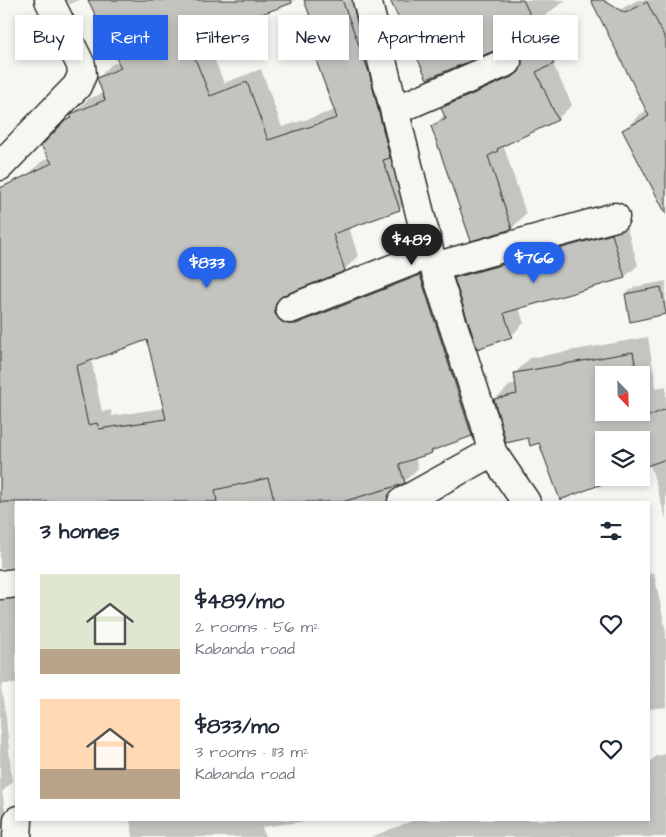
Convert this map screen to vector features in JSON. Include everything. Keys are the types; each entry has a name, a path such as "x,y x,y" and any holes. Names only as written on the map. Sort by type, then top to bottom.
{"street":[{"path":"0,166 77,86 82,75 81,65 49,0"},
{"path":"367,0 432,260 482,414 492,452 525,501"},
{"path":"396,110 507,62"},
{"path":"290,309 432,260 615,217"},
{"path":"404,501 492,452"},
{"path":"0,585 15,583"},
{"path":"16,837 18,821"}],"building":[{"path":"88,0 291,0 292,3 259,15 178,15 178,60 196,60 210,96 247,82 268,140 337,118 316,60 349,60 349,19 359,45 359,60 364,60 369,72 390,158 383,160 400,210 333,234 345,271 284,295 278,300 275,314 281,321 288,324 296,324 420,275 472,436 431,451 432,453 399,464 405,483 345,501 275,501 268,478 215,490 217,501 0,502 0,188 52,163 41,146 65,121 72,118 70,115 105,100 97,78 121,68 117,60 168,60 168,15 95,15","holes":["147,340 166,419 99,429 97,423 88,425 76,366"]},
{"path":"304,0 342,0 348,15 309,15"},
{"path":"390,0 523,0 530,15 493,15 493,51 483,56 483,15 397,15"},
{"path":"591,0 603,0 625,13 647,2 666,40 666,214 622,130 649,116"},
{"path":"418,60 472,60 427,79"},
{"path":"522,60 552,60 554,64 536,72 558,120 497,149 498,151 488,156 512,229 471,241 431,126 446,119 441,108 514,76 519,72"},
{"path":"612,234 625,278 504,313 512,337 477,349 454,278"},
{"path":"661,287 666,314 630,322 625,294"},
{"path":"633,352 635,366 595,366 595,421 650,421 650,416 666,409 666,459 650,465 650,431 595,431 595,486 597,486 560,500 539,443 530,446 528,438 506,443 494,399 517,394 514,373"}]}
